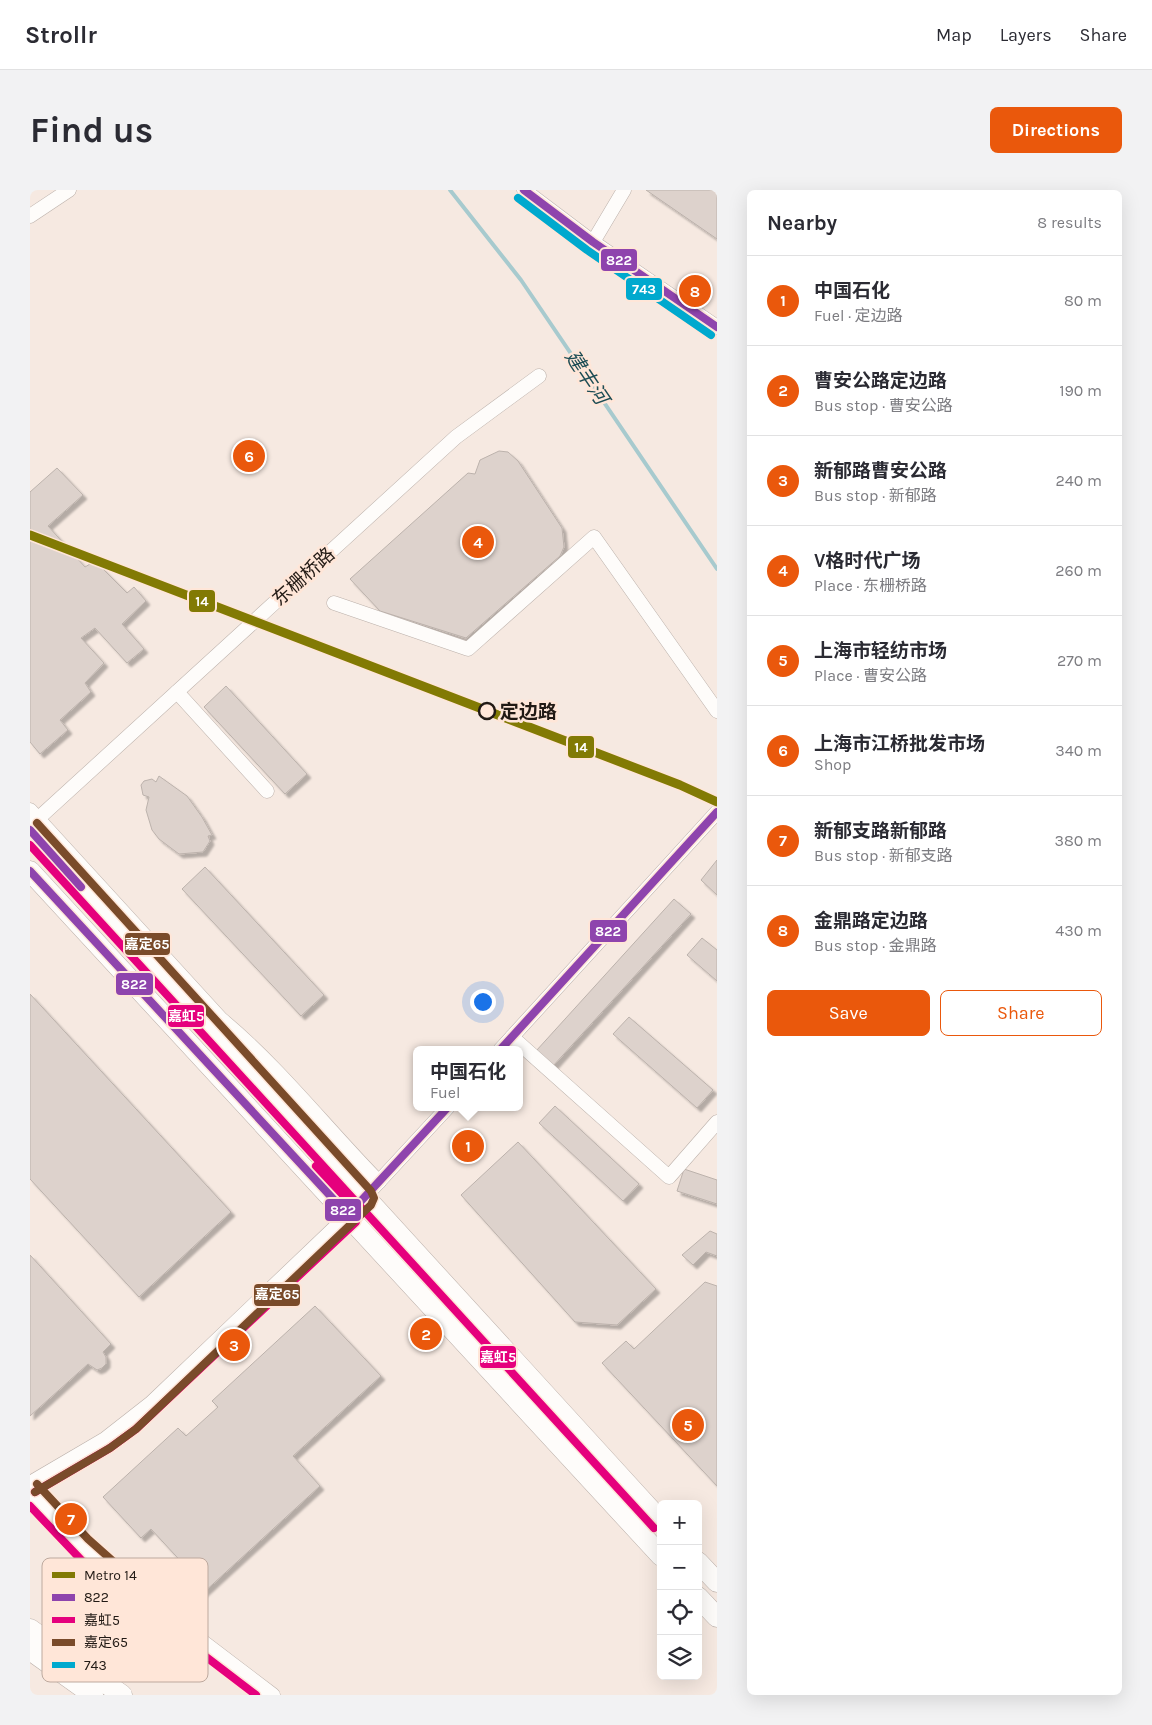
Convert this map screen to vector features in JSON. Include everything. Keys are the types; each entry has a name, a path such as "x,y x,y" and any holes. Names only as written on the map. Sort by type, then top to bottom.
{"highway":[{"path":"32,821 364,1198 657,1517"},
{"path":"30,871 657,1552"},
{"path":"702,1566 717,1582"},
{"path":"702,1601 717,1617"},
{"path":"30,1629 42,1638"},
{"path":"30,1650 42,1659"},
{"path":"75,1682 93,1695"},
{"path":"104,1682 122,1695"}],"street":[{"path":"30,216 69,190"},
{"path":"524,190 593,242 717,327"},
{"path":"593,242 624,190"},
{"name":"东栅桥路","path":"32,821 177,692 456,437 539,376"},
{"path":"334,604 468,649 594,537 717,711"},
{"path":"177,692 267,791"},
{"path":"504,1046 717,812"},
{"path":"32,821 220,1019 249,1042 278,1071 379,1182"},
{"path":"512,1037 522,1046"},
{"path":"523,1047 669,1177 717,1122"},
{"path":"30,1483 129,1422 348,1215 444,1111"},
{"path":"30,1492 80,1546 94,1558"},
{"path":"208,1645 274,1695"}],"building":[{"path":"646,190 717,190 717,239"},
{"path":"499,451 508,452 518,461 562,528 564,547 560,556 466,638 380,611 350,579 468,473 475,474 480,460"},
{"path":"57,468 83,495 48,526 85,567 90,564 100,566 127,593 134,587 146,601 122,624 144,649 127,663 95,628 81,638 104,663 85,683 91,692 60,720 68,730 40,754 30,742 30,492"},
{"path":"226,686 307,774 285,794 204,707"},
{"path":"159,776 187,796 202,817 212,835 208,836 210,841 203,852 179,854 159,839 152,830 146,810 149,797 143,795 141,785 144,781 152,779 156,782"},
{"path":"717,860 717,895 701,880"},
{"path":"205,867 324,995 301,1016 182,889"},
{"path":"674,899 691,914 553,1066 536,1051"},
{"path":"702,938 717,950 717,981 687,955"},
{"path":"30,994 231,1212 139,1297 30,1179"},
{"path":"629,1017 713,1090 697,1108 613,1034"},
{"path":"555,1106 639,1184 623,1201 539,1123"},
{"path":"518,1142 656,1289 617,1325 575,1322 461,1195"},
{"path":"684,1169 717,1180 717,1204 677,1191"},
{"path":"710,1231 717,1234 717,1256 706,1252 693,1265 682,1255"},
{"path":"30,1255 111,1344 103,1352 106,1357 106,1364 102,1368 97,1370 88,1364 30,1416"},
{"path":"705,1282 717,1286 717,1486 602,1363 626,1341 634,1349"},
{"path":"315,1306 381,1376 293,1456 320,1486 208,1589 208,1558 178,1558 151,1529 141,1538 103,1497 178,1428 186,1436 218,1407 212,1401"}],"waterway":[{"name":"建丰河","path":"450,190 521,280 717,569"}],"metro line":[{"name":"14","path":"30,535 680,785 717,802"}],"transit line":[{"name":"822","path":"524,190 593,242 717,327"},
{"name":"743","path":"518,198 587,250 711,335"},
{"name":"822","path":"504,1046 717,812"},
{"name":"嘉定65","path":"35,1492 110,1448 136,1429 371,1205 374,1198 371,1191 37,823"},
{"name":"822","path":"30,830 81,887"},
{"name":"嘉虹5","path":"30,845 654,1528"},
{"name":"822","path":"30,871 348,1215 444,1111"},
{"name":"嘉虹5","path":"35,1492 110,1448 136,1429 356,1222 358,1215 356,1209 316,1166"},
{"name":"嘉定65","path":"37,1484 88,1539 109,1558"},
{"name":"嘉虹5","path":"30,1506 79,1558"},
{"name":"嘉虹5","path":"208,1658 256,1695"}],"place":[{"name":"金鼎路定边路","path":"695,291"},
{"name":"上海市江桥批发市场","path":"249,456"},
{"name":"V格时代广场","path":"478,542"},
{"name":"定边路","path":"487,711"},
{"name":"中国石化","path":"468,1146"},
{"name":"曹安公路定边路","path":"426,1334"},
{"name":"新郁路曹安公路","path":"234,1345"},
{"name":"上海市轻纺市场","path":"688,1425"},
{"name":"新郁支路新郁路","path":"71,1519"}]}
